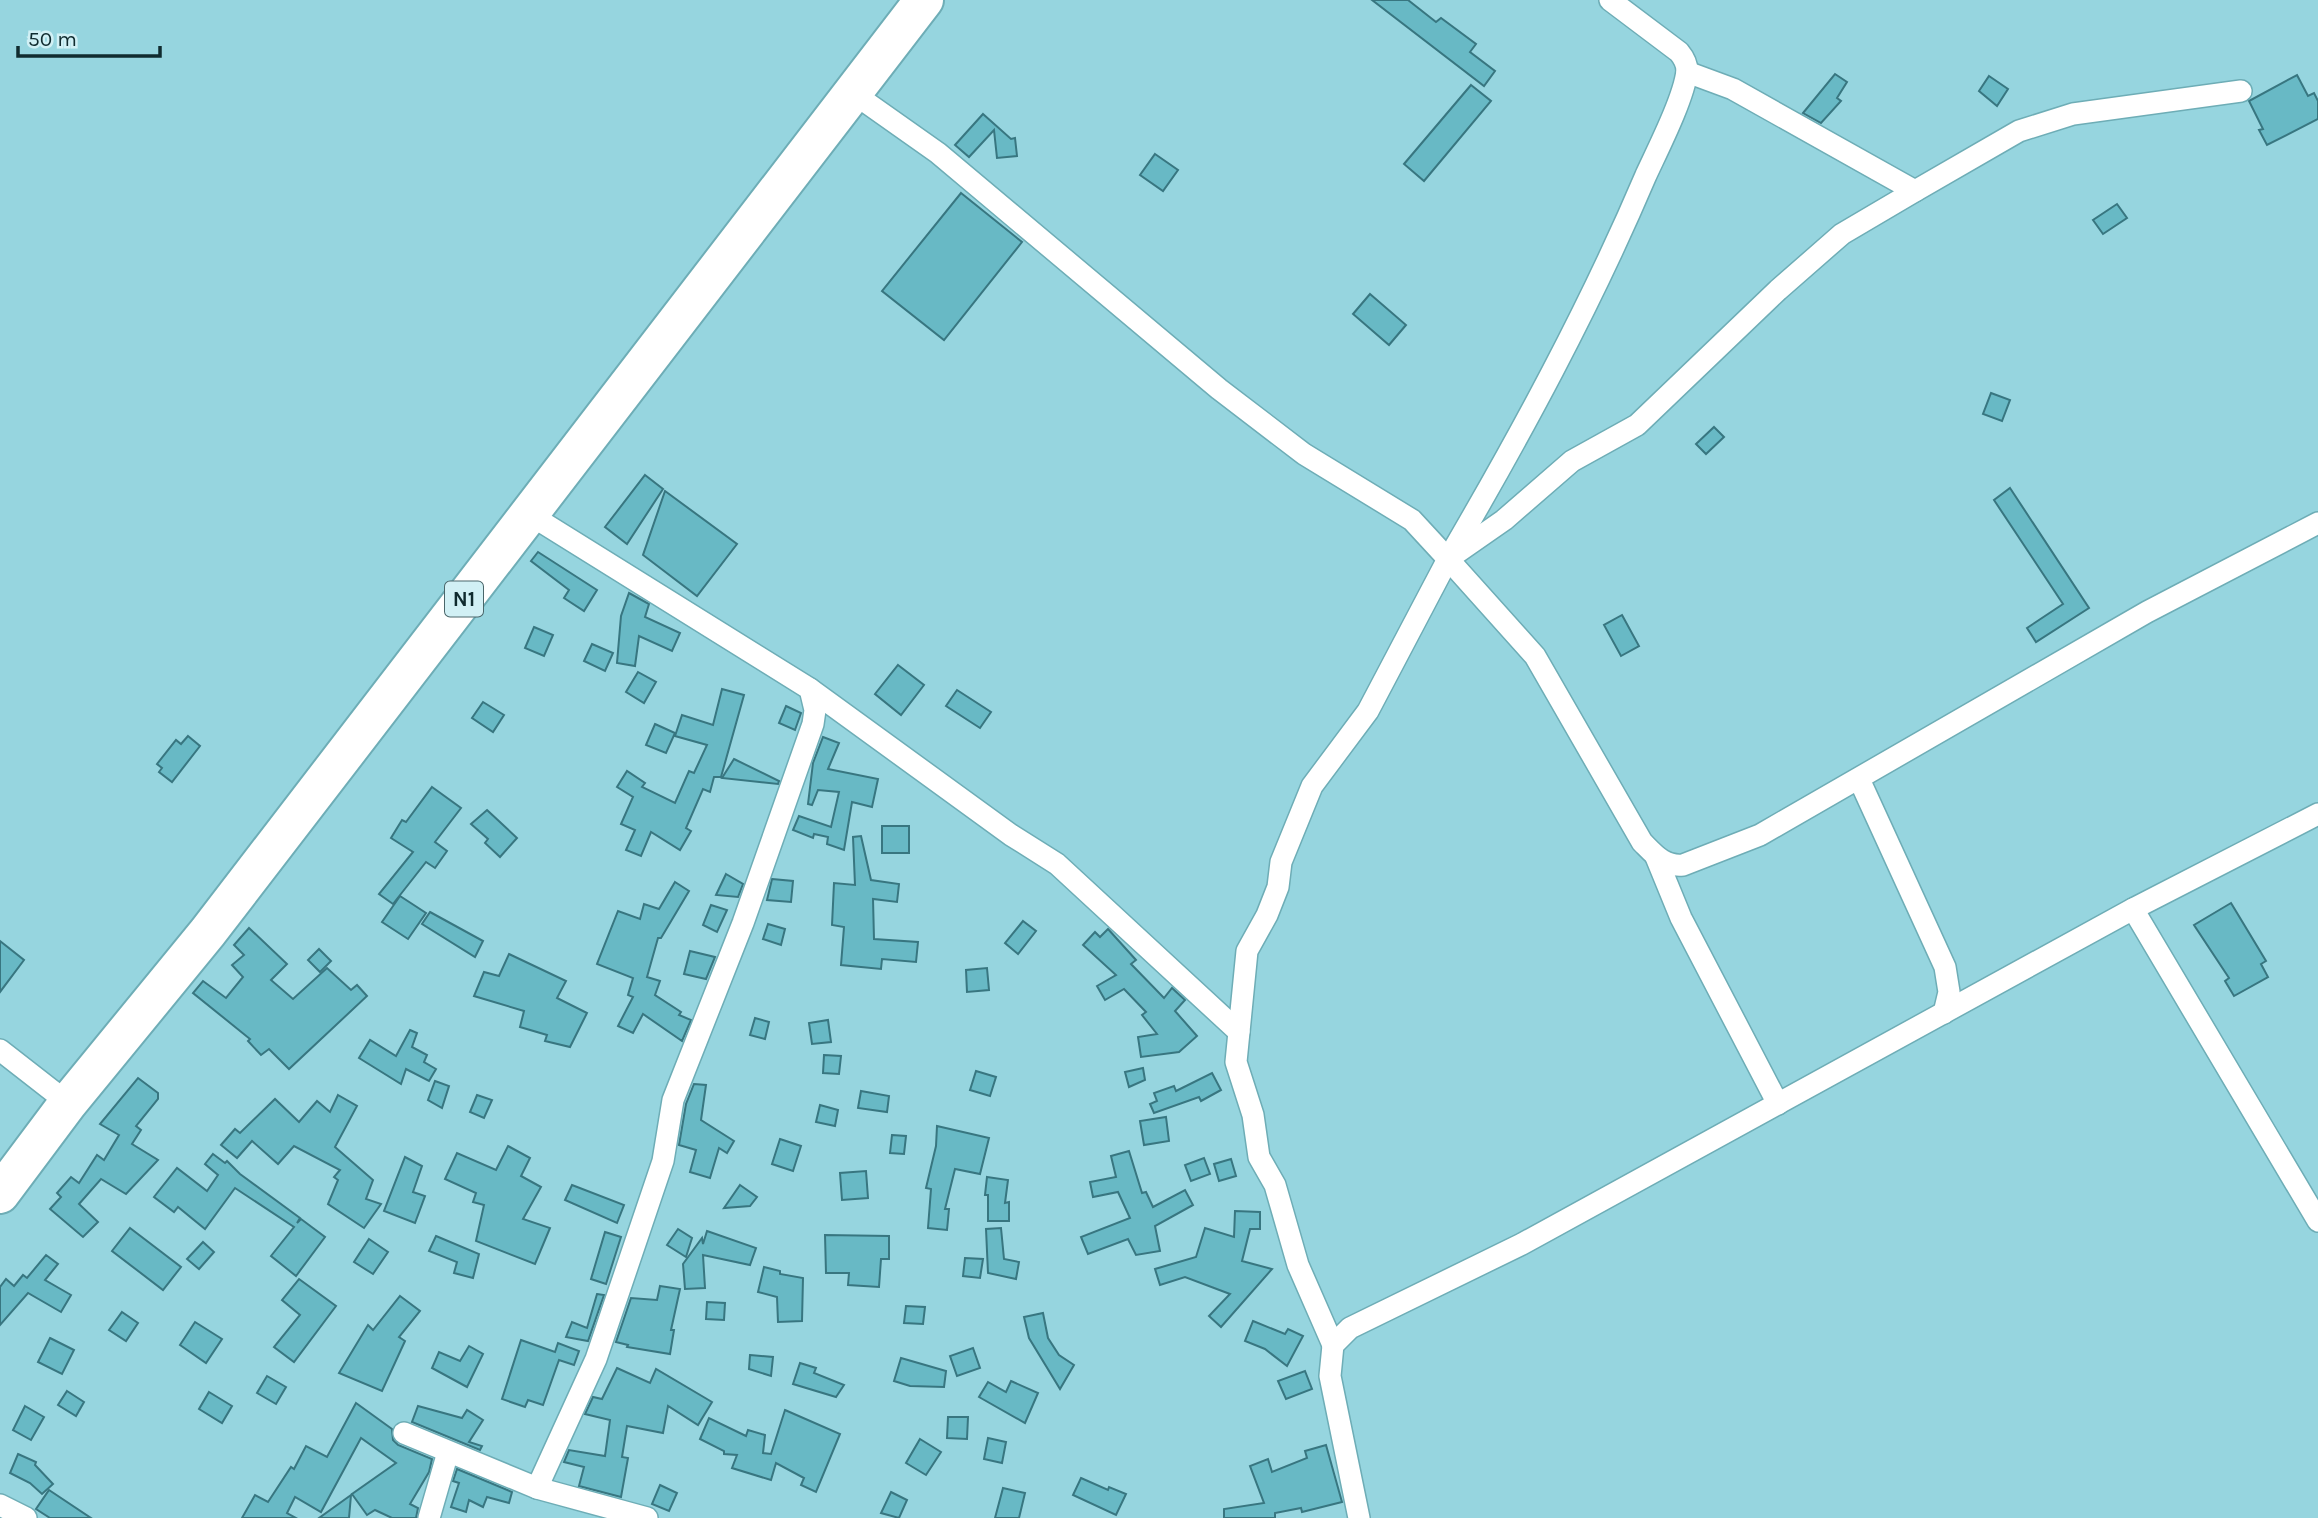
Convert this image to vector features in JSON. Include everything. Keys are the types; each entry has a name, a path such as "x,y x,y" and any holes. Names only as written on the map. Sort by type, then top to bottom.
{"highway":[{"name":"N1","path":"0,1194 68,1103 208,932 924,0"}],"street":[{"path":"1359,1518 1330,1376 1333,1345 1298,1265 1275,1185 1259,1157 1253,1115 1236,1062 1247,951 1267,915 1278,887 1281,862 1312,786 1368,711 1448,559 1534,412 1606,270 1669,123 1687,72 1686,61 1679,52 1610,0"},
{"path":"1687,72 1744,95 1915,191"},
{"path":"1448,559 1504,520 1572,461 1637,425 1778,290 1842,234 2019,131 2073,114 2241,91"},
{"path":"853,93 938,153 1219,389 1304,454 1412,520 1535,656 1642,842 1656,857 1672,866 1694,861 1760,835 2147,612 2318,523"},
{"path":"529,514 810,689 1010,835 1057,864 1239,1032"},
{"path":"537,1488 596,1359 663,1161 673,1100 743,923 813,724 815,710 810,689"},
{"path":"1860,779 1945,967 1949,992 1944,1013"},
{"path":"1333,1345 1350,1328 1522,1244 2133,909 2318,814"},
{"path":"1656,857 1681,918 1778,1104"},
{"path":"2133,909 2318,1221"},
{"path":"1945,967 1956,979 1990,988"},
{"path":"0,1049 68,1103"},
{"path":"404,1433 537,1488 648,1518"},
{"path":"429,1518 448,1452"},
{"path":"0,1505 26,1518"}],"building":[{"path":"1372,0 1408,0 1436,22 1441,18 1476,44 1470,52 1495,71 1484,86"},
{"path":"1835,74 1847,82 1837,98 1841,101 1821,123 1803,113"},
{"path":"2297,75 2308,96 2314,93 2318,101 2318,119 2267,145 2259,130 2263,129 2249,101"},
{"path":"1989,76 2008,89 1997,106 1979,91"},
{"path":"1471,85 1491,101 1424,181 1404,164"},
{"path":"983,114 1011,139 1015,138 1017,156 997,158 994,130 969,157 955,145"},
{"path":"1155,154 1178,170 1163,191 1140,175"},
{"path":"961,193 1022,242 944,340 882,291"},
{"path":"2117,204 2127,218 2103,234 2093,220"},
{"path":"1370,294 1406,325 1389,345 1353,314"},
{"path":"1991,393 2010,400 2002,421 1983,414"},
{"path":"1714,427 1724,437 1706,454 1696,444"},
{"path":"645,475 663,489 627,544 605,527"},
{"path":"2010,488 2089,608 2036,642 2027,628 2063,604 1994,500"},
{"path":"665,491 737,544 697,596 643,555"},
{"path":"538,552 597,590 584,611 564,598 569,590 531,561"},
{"path":"629,593 649,604 645,617 680,633 672,651 639,636 635,666 617,663 621,616"},
{"path":"1622,615 1639,646 1621,656 1604,625"},
{"path":"534,627 553,635 544,656 525,648"},
{"path":"592,644 613,653 605,671 584,661"},
{"path":"898,665 924,685 901,715 875,694"},
{"path":"638,672 656,682 644,703 626,692"},
{"path":"722,689 744,695 721,777 714,777 710,792 703,789 686,828 691,831 680,850 651,832 641,856 626,850 635,830 621,824 633,797 617,787 627,771 645,783 642,787 675,803 689,771 694,773 707,745 675,736 682,715 713,725"},
{"path":"957,690 991,712 980,728 946,706"},
{"path":"483,702 504,715 493,732 472,718"},
{"path":"786,706 801,713 795,730 779,723"},
{"path":"655,724 675,733 666,753 646,745"},
{"path":"188,736 200,746 172,782 159,772 162,768 157,764 176,740 181,744"},
{"path":"823,737 839,743 828,769 878,779 872,807 852,802 844,850 827,844 828,837 814,834 813,838 793,830 799,816 831,827 839,792 818,790 812,805 808,804 813,763"},
{"path":"734,759 779,781 778,784 722,778"},
{"path":"432,787 461,808 435,842 447,851 435,868 426,862 393,904 379,894 413,852 391,838 402,820 406,822"},
{"path":"487,810 517,838 500,857 485,843 488,839 471,824"},
{"path":"882,826 909,826 909,853 882,853"},
{"path":"861,836 871,880 899,884 897,902 873,899 874,939 918,942 916,962 882,959 881,969 841,965 844,927 832,925 834,883 855,885 853,837"},
{"path":"726,874 743,884 738,897 716,895"},
{"path":"772,879 793,881 791,902 767,900"},
{"path":"675,882 689,891 661,938 658,938 647,977 660,981 655,995 681,1012 679,1015 691,1020 682,1041 643,1014 633,1033 618,1026 633,997 628,995 633,978 597,964 618,911 640,919 644,904 659,909"},
{"path":"400,896 426,913 408,939 382,922"},
{"path":"2231,903 2266,961 2261,964 2268,977 2234,996 2225,981 2229,978 2194,925"},
{"path":"711,905 727,910 717,932 703,925"},
{"path":"430,912 483,941 475,957 422,924"},
{"path":"1023,921 1036,931 1018,954 1005,943"},
{"path":"768,924 785,929 781,945 763,939"},
{"path":"249,928 287,964 271,980 293,999 327,968 351,990 357,985 367,996 289,1069 269,1049 261,1055 248,1041 250,1039 193,993 203,981 226,998 243,977 232,965 244,955 234,945"},
{"path":"1108,929 1136,960 1131,964 1164,998 1172,988 1185,1000 1175,1011 1197,1036 1179,1052 1141,1057 1138,1037 1157,1034 1142,1015 1146,1012 1124,989 1105,1000 1097,986 1116,975 1083,945 1095,932 1100,937"},
{"path":"0,941 24,960 0,992"},
{"path":"319,949 331,961 320,972 308,960"},
{"path":"690,951 715,957 706,979 684,974"},
{"path":"509,954 566,981 557,998 587,1013 570,1047 545,1041 547,1035 520,1027 524,1011 474,996 484,972 499,976"},
{"path":"987,968 989,990 967,992 966,970"},
{"path":"755,1018 769,1022 765,1039 750,1035"},
{"path":"828,1020 831,1042 812,1044 809,1023"},
{"path":"410,1030 417,1033 412,1047 427,1055 424,1062 436,1069 429,1081 406,1069 401,1084 359,1058 370,1040 396,1056"},
{"path":"824,1055 841,1056 839,1074 823,1073"},
{"path":"1143,1068 1145,1080 1129,1087 1125,1072"},
{"path":"976,1071 996,1077 990,1096 970,1090"},
{"path":"1212,1073 1221,1090 1201,1101 1199,1097 1154,1113 1150,1104 1157,1101 1154,1093 1174,1086 1176,1091"},
{"path":"138,1078 158,1093 158,1099 136,1126 141,1130 132,1144 158,1160 126,1194 101,1179 79,1204 98,1222 83,1237 50,1209 61,1197 57,1193 71,1177 79,1183 97,1155 104,1160 119,1135 100,1124"},
{"path":"435,1081 449,1086 442,1108 428,1100"},
{"path":"694,1084 706,1085 701,1120 734,1141 727,1153 719,1148 710,1178 690,1172 696,1150 679,1145 686,1104"},
{"path":"861,1091 889,1096 887,1112 858,1108"},
{"path":"338,1095 357,1106 335,1147 373,1180 366,1199 381,1204 364,1228 328,1204 338,1180 334,1177 340,1170 294,1146 278,1164 252,1141 237,1158 221,1145 235,1129 240,1133 275,1099 299,1122 317,1101 330,1112"},
{"path":"477,1095 492,1100 484,1118 470,1112"},
{"path":"820,1105 838,1110 835,1126 816,1122"},
{"path":"1166,1117 1169,1141 1144,1145 1140,1121"},
{"path":"937,1126 989,1138 980,1174 955,1169 945,1209 949,1209 947,1230 928,1228 931,1189 926,1188 936,1146"},
{"path":"892,1135 906,1136 904,1154 890,1153"},
{"path":"780,1139 801,1146 793,1171 772,1164"},
{"path":"508,1146 530,1158 521,1176 541,1187 523,1219 550,1228 535,1264 476,1241 484,1205 473,1202 476,1193 445,1179 457,1153 496,1170"},
{"path":"1129,1151 1142,1193 1146,1192 1153,1207 1185,1190 1193,1205 1155,1226 1160,1251 1136,1255 1128,1239 1088,1254 1081,1237 1130,1218 1118,1192 1093,1197 1090,1182 1116,1177 1111,1156"},
{"path":"213,1154 225,1163 227,1161 240,1174 300,1218 297,1223 301,1219 325,1237 296,1276 271,1256 294,1227 235,1188 205,1229 178,1207 174,1212 154,1197 177,1168 207,1191 218,1175 205,1164"},
{"path":"405,1157 422,1166 413,1192 425,1196 415,1223 384,1211"},
{"path":"1204,1158 1210,1174 1191,1181 1185,1165"},
{"path":"1231,1159 1236,1176 1219,1181 1214,1164"},
{"path":"866,1171 868,1198 842,1200 840,1173"},
{"path":"987,1177 1008,1180 1005,1203 1009,1202 1009,1221 988,1221 988,1195 985,1195"},
{"path":"572,1185 624,1205 617,1223 565,1200"},
{"path":"740,1185 757,1197 750,1206 724,1208"},
{"path":"1235,1211 1260,1212 1260,1229 1250,1229 1242,1261 1272,1269 1221,1327 1209,1316 1230,1294 1185,1277 1160,1285 1155,1269 1196,1257 1205,1228 1234,1237"},
{"path":"130,1228 181,1267 163,1290 112,1251"},
{"path":"1001,1228 1004,1259 1019,1262 1016,1279 988,1273 986,1229"},
{"path":"678,1229 692,1238 686,1257 667,1245"},
{"path":"707,1231 756,1248 750,1265 703,1255 705,1288 685,1289 683,1264 702,1238 703,1244"},
{"path":"605,1232 621,1237 606,1284 591,1279"},
{"path":"825,1235 889,1236 889,1259 881,1259 879,1287 848,1285 849,1273 826,1273"},
{"path":"436,1236 479,1254 473,1278 454,1273 457,1262 429,1251"},
{"path":"369,1239 388,1252 373,1274 354,1262"},
{"path":"203,1242 214,1252 199,1269 187,1259"},
{"path":"46,1255 58,1264 45,1280 71,1295 61,1312 28,1293 0,1325 0,1287 6,1279 14,1286 23,1275 27,1278"},
{"path":"965,1258 983,1259 980,1278 963,1276"},
{"path":"764,1267 780,1271 780,1274 803,1278 802,1321 778,1322 777,1297 758,1292"},
{"path":"299,1279 336,1306 294,1362 274,1347 300,1315 282,1300"},
{"path":"660,1286 680,1289 671,1330 674,1330 670,1354 627,1347 628,1345 616,1342 631,1298 657,1300"},
{"path":"597,1294 604,1295 588,1341 566,1337 572,1322 587,1328"},
{"path":"400,1296 420,1311 399,1337 405,1341 382,1391 339,1373 368,1325 373,1330"},
{"path":"707,1302 725,1303 724,1320 706,1319"},
{"path":"906,1306 925,1307 923,1324 904,1323"},
{"path":"122,1312 138,1323 126,1341 109,1330"},
{"path":"1043,1313 1048,1338 1059,1355 1074,1365 1060,1389 1029,1338 1024,1317"},
{"path":"1253,1321 1285,1334 1288,1329 1303,1336 1287,1366 1265,1349 1245,1341"},
{"path":"195,1322 222,1339 206,1363 180,1345"},
{"path":"50,1338 74,1350 62,1374 38,1362"},
{"path":"521,1340 555,1352 558,1343 579,1351 574,1365 559,1360 543,1405 528,1400 525,1407 502,1399"},
{"path":"469,1346 483,1354 467,1387 432,1368 439,1352 460,1361"},
{"path":"973,1348 980,1368 957,1376 950,1356"},
{"path":"750,1355 773,1357 771,1376 749,1369"},
{"path":"901,1358 946,1371 944,1387 910,1386 894,1381"},
{"path":"800,1363 816,1368 814,1373 844,1385 836,1397 793,1384"},
{"path":"617,1368 650,1383 656,1369 712,1402 698,1425 668,1406 663,1433 627,1426 622,1457 628,1458 621,1497 579,1486 584,1467 564,1462 569,1450 605,1456 610,1420 585,1414 593,1397 602,1399"},
{"path":"1305,1371 1312,1389 1286,1399 1278,1381"},
{"path":"267,1376 286,1387 276,1404 257,1393"},
{"path":"1011,1381 1038,1393 1025,1423 979,1397 988,1382 1006,1392"},
{"path":"67,1391 84,1402 76,1416 58,1405"},
{"path":"209,1392 232,1406 222,1423 199,1409"},
{"path":"356,1403 392,1429 393,1440 398,1445 432,1459 429,1472 410,1504 418,1508 416,1518 392,1518 375,1510 367,1515 352,1494 396,1463 361,1438 321,1512 295,1497 287,1513 296,1518 242,1518 255,1495 268,1502 291,1467 294,1469 306,1446 327,1457"},
{"path":"25,1406 44,1417 31,1440 13,1430"},
{"path":"418,1406 462,1418 467,1410 483,1420 469,1442 482,1446 480,1450 412,1422"},
{"path":"785,1410 840,1434 816,1492 801,1485 804,1478 776,1463 771,1480 732,1468 737,1455 724,1454 724,1451 700,1439 709,1418 746,1436 748,1430 765,1435 763,1453 771,1454"},
{"path":"948,1417 968,1417 967,1439 947,1438"},
{"path":"988,1438 1006,1442 1002,1463 984,1459"},
{"path":"920,1439 941,1452 926,1475 906,1463"},
{"path":"1326,1445 1342,1502 1302,1512 1301,1508 1275,1513 1275,1518 1224,1518 1224,1509 1264,1503 1250,1466 1268,1459 1272,1472 1307,1458 1305,1451"},
{"path":"18,1454 36,1462 35,1465 53,1484 42,1494 30,1483 10,1473"},
{"path":"457,1469 512,1492 509,1503 487,1497 483,1507 469,1500 466,1512 451,1507 459,1483 453,1481"},
{"path":"1081,1478 1108,1490 1109,1487 1126,1494 1116,1515 1073,1495"},
{"path":"660,1485 677,1493 669,1511 652,1504"},
{"path":"1003,1488 1025,1493 1019,1518 995,1518"},
{"path":"49,1490 91,1518 50,1518 36,1509"},
{"path":"891,1492 907,1500 899,1518 881,1513"},
{"path":"351,1495 349,1518 319,1518"}]}
